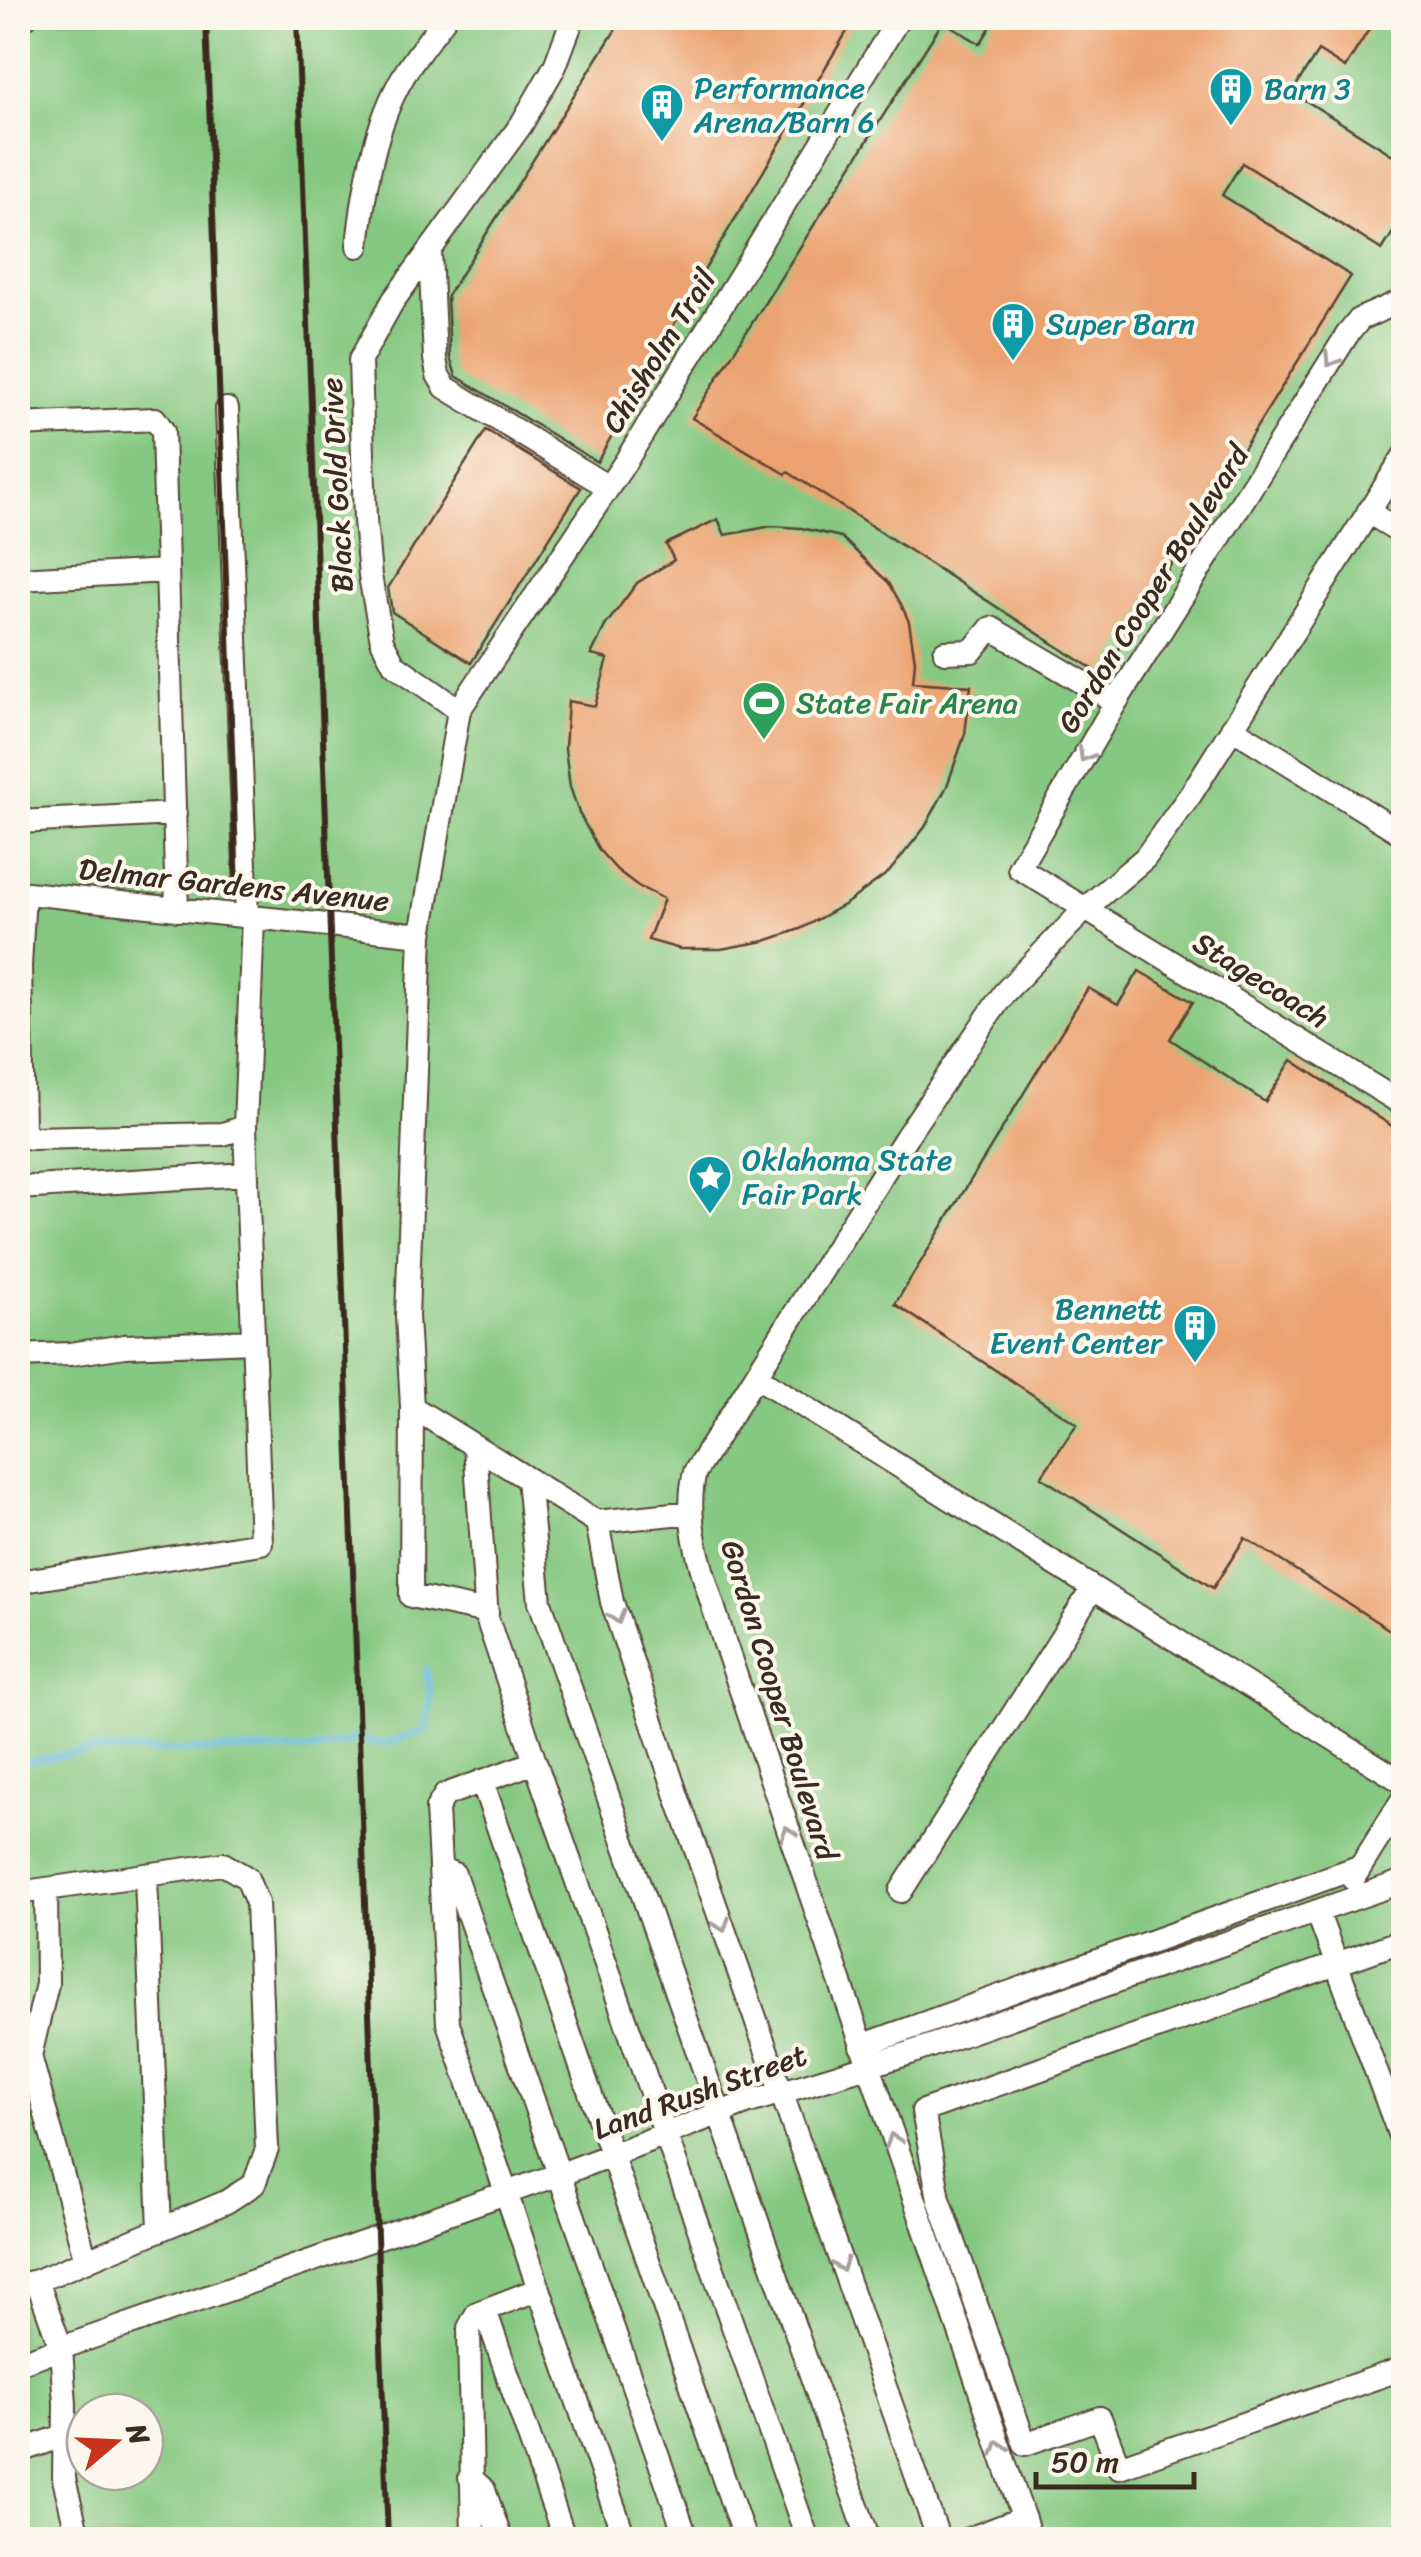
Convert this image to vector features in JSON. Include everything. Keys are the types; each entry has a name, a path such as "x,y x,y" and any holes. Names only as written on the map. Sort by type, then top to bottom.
{"street":[{"path":"18,18 25,18"},
{"path":"358,246 364,192 383,124 403,76 445,18"},
{"name":"Black Gold Drive","path":"459,710 431,693 388,656 375,611 365,520 360,360 452,217 521,125 554,66 573,18"},
{"name":"Chisholm Trail","path":"459,710 608,487 899,18"},
{"path":"430,252 436,359 438,375 446,386 608,487"},
{"name":"Gordon Cooper Boulevard","path":"1087,907 1019,868 1116,702 1347,335 1360,319 1404,300"},
{"path":"18,1582 261,1543 246,1126 250,918 227,409"},
{"path":"18,426 155,418 162,432 177,910"},
{"name":"Gordon Cooper Boulevard","path":"1027,2529 724,1641 690,1512 694,1472 906,1137 1004,993 1087,907 1145,858 1404,456"},
{"path":"1368,512 1404,534"},
{"path":"18,579 167,571"},
{"path":"945,652 972,651 991,628 1116,702"},
{"path":"459,710 415,926 407,1316 412,1407 411,1596 487,1612"},
{"path":"1232,728 1404,835"},
{"path":"18,822 174,814"},
{"path":"21,893 24,1136 223,1134 246,1126"},
{"name":"Delmar Gardens Avenue","path":"21,893 250,918 415,926"},
{"name":"Stagecoach","path":"1087,907 1404,1105"},
{"path":"18,1188 247,1174"},
{"path":"18,1356 125,1346 253,1341"},
{"path":"757,1376 1404,1783"},
{"path":"412,1407 597,1522 690,1512"},
{"path":"475,1446 487,1612 535,1762 808,2540"},
{"path":"528,1479 540,1602 869,2540"},
{"path":"597,1522 612,1602 939,2540"},
{"path":"901,1892 1093,1588"},
{"path":"535,1762 439,1800 448,2023 625,2540"},
{"path":"482,1781 745,2540"},
{"path":"1351,1900 1349,1885 1404,1797"},
{"path":"18,1893 223,1864 246,1878 257,1903 267,2149 254,2184 226,2202 28,2283 61,2348 64,2479 79,2540"},
{"path":"864,2056 1361,1866"},
{"path":"440,1868 454,1874 687,2540"},
{"path":"146,1877 160,2229"},
{"name":"Land Rush Street","path":"18,2363 611,2155 864,2056 1404,1882"},
{"path":"46,1890 48,1984 24,2048 86,2261"},
{"path":"1317,1911 1404,2147"},
{"path":"1404,1940 923,2111 939,2199 1025,2444 1100,2418 1120,2467 1404,2368"},
{"path":"473,2540 468,2328 471,2320 485,2310 539,2289"},
{"path":"485,2310 565,2540"},
{"path":"18,2452 62,2436"},
{"path":"470,2477 484,2490 501,2540"},
{"path":"966,2540 1027,2529"}],"green space":[{"name":"Oklahoma State Fair Park","path":"18,18 1403,18 1403,2539 18,2539"}],"building":[{"name":"Performance Arena/Barn 6","path":"623,18 855,18 705,269 597,462 456,376 450,357 447,296"},
{"name":"Super Barn","path":"996,18 1376,18 1345,68 1318,51 1292,92 1404,162 1404,215 1382,250 1242,163 1222,195 1351,276 1102,675 788,472 692,418 943,21 980,44"},
{"path":"486,430 581,488 471,663 392,612 388,588"},
{"name":"State Fair Arena","path":"718,519 725,535 772,526 841,537 889,583 901,604 909,622 915,661 913,682 971,686 965,734 947,786 925,827 889,872 847,903 800,929 765,941 721,949 680,949 648,940 664,899 617,870 599,850 579,813 570,787 565,749 568,701 595,706 608,659 591,655 605,626 637,583 674,560 666,544"},
{"name":"Bennett Event Center","path":"1139,971 1193,1002 1170,1039 1265,1102 1292,1060 1404,1134 1404,1639 1245,1538 1213,1588 1041,1477 1077,1424 895,1304 1088,988 1118,1005"}],"waterway":[{"path":"18,1763 88,1751 313,1750 358,1739 384,1744 426,1730 431,1698 426,1669"}],"railway":[{"path":"206,18 237,887"},
{"path":"297,18 388,2540"}],"place":[{"name":"Barn 3","path":"1231,127"},
{"name":"Performance Arena/Barn 6","path":"662,143"},
{"name":"Super Barn","path":"1013,362"},
{"name":"State Fair Arena","path":"764,741"},
{"name":"Oklahoma State Fair Park","path":"710,1215"},
{"name":"Bennett Event Center","path":"1195,1364"}]}
